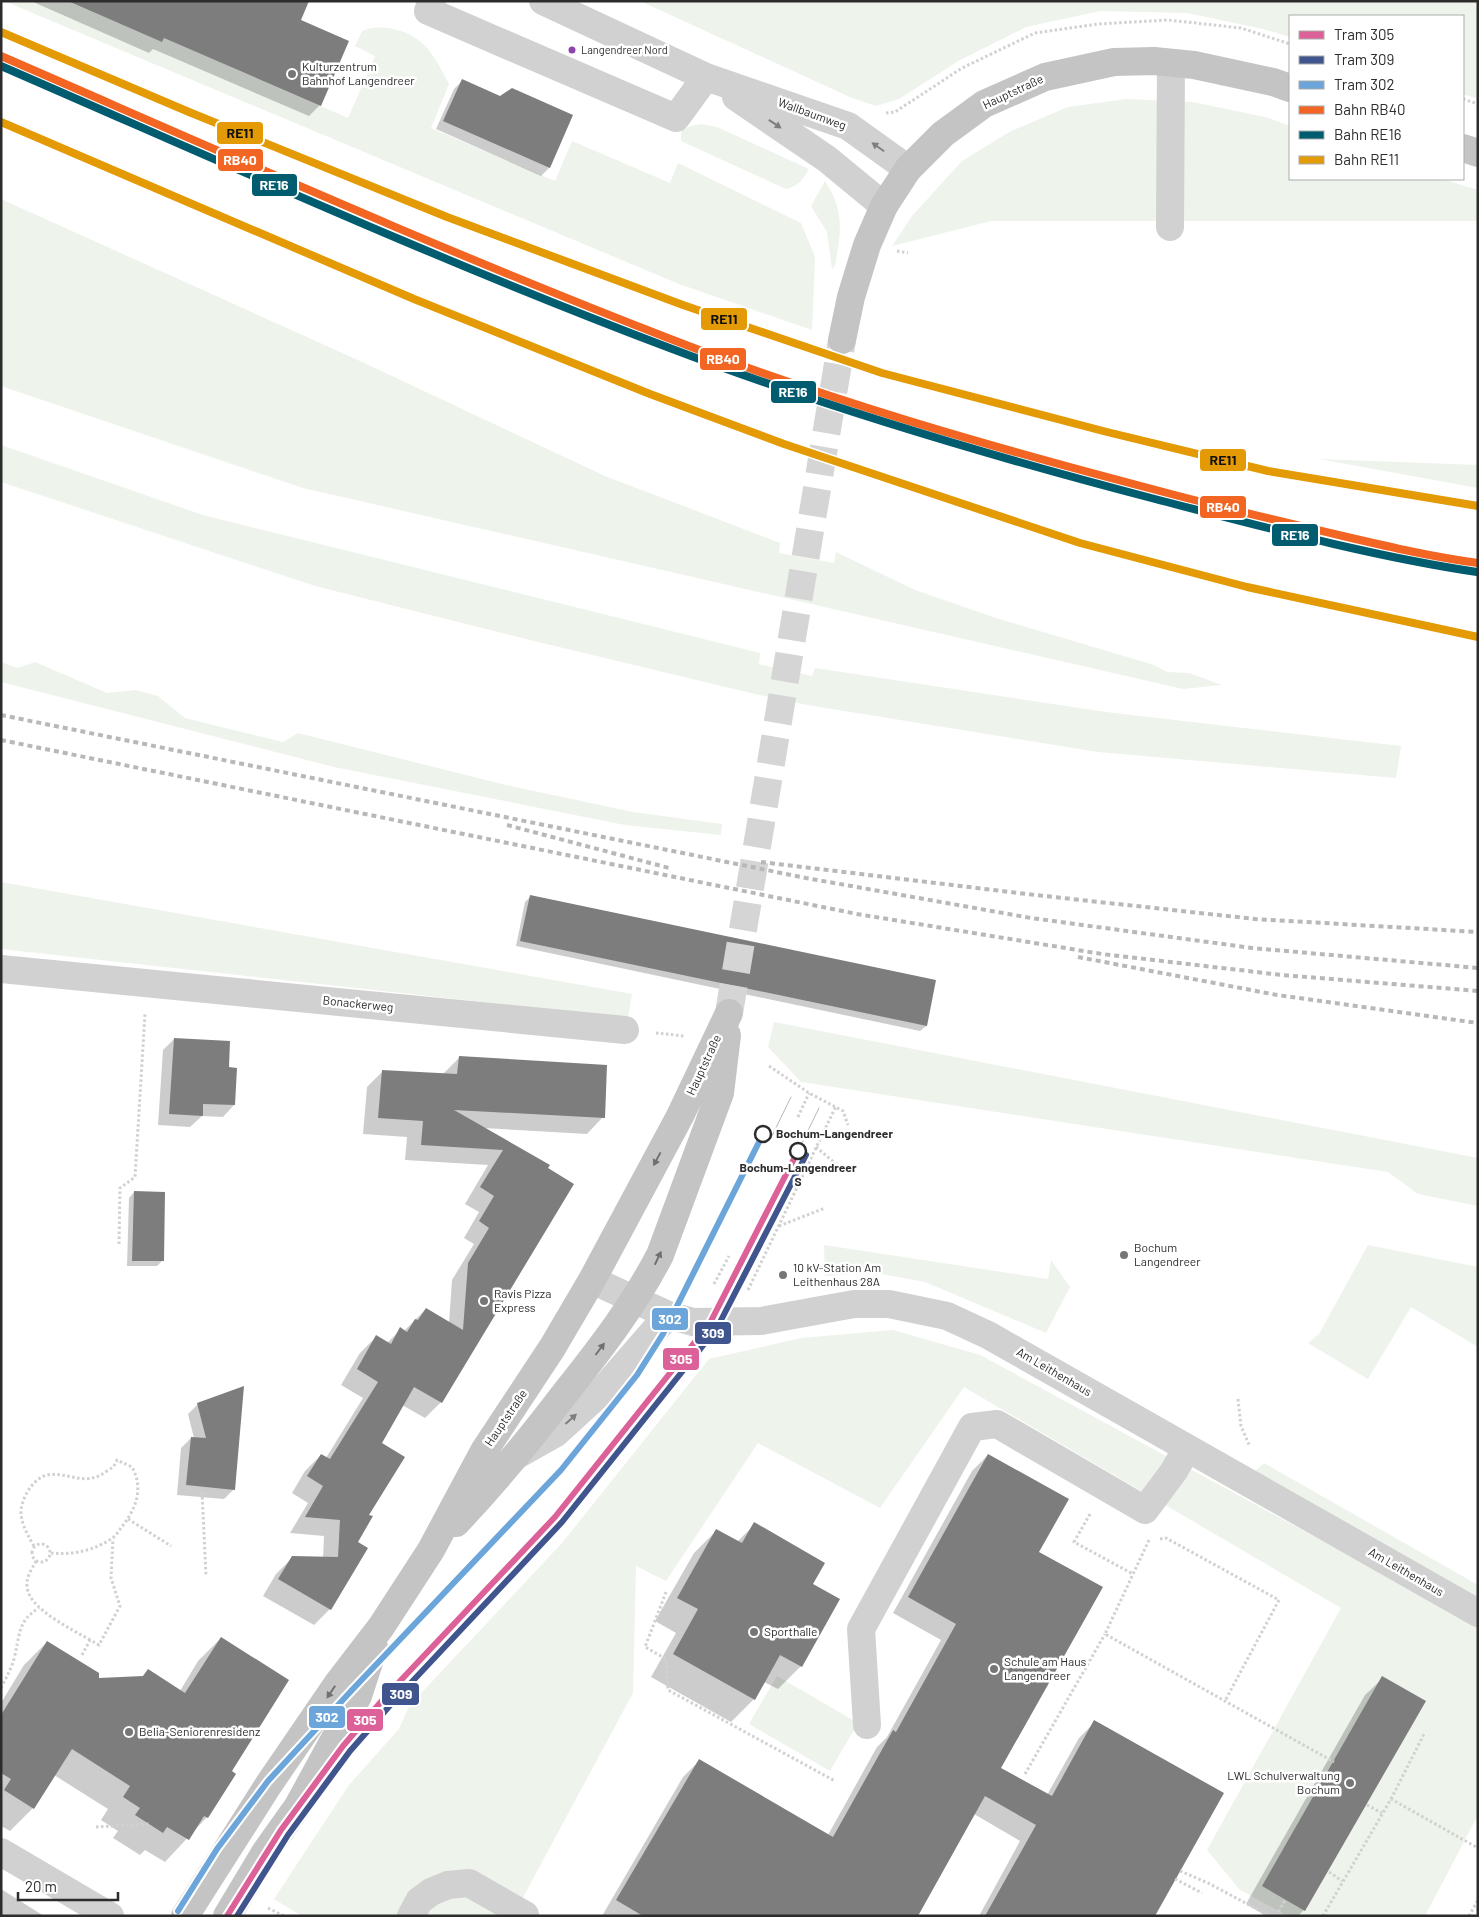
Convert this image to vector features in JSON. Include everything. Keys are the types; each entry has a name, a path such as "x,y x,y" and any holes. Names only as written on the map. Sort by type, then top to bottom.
{"main road":[{"name":"Hauptstraße","path":"842,340 851,297 864,253 884,206 908,169 943,134 984,104 1045,77 1114,62 1171,63 1212,69 1273,82 1289,88"},
{"path":"1464,148 1478,153"},
{"name":"Hauptstraße","path":"185,1916 270,1784 334,1689 381,1627 431,1550 484,1451 552,1348 592,1280 680,1116 729,1013 720,1093 660,1255 634,1301 594,1357 489,1488 431,1550"},
{"name":"Hauptstraße","path":"227,1916 266,1851 298,1806 340,1731 358,1696 381,1627"}],"street":[{"path":"432,1 428,10 676,118 706,77"},
{"name":"Wallbaumweg","path":"543,1 706,77 848,126 908,169"},
{"path":"1170,228 1171,63"},
{"name":"Wallbaumweg","path":"706,77 827,159 884,206"},
{"name":"Bonackerweg","path":"1,969 625,1030"},
{"name":"Am Leithenhaus","path":"592,1280 634,1301 668,1315 693,1322 761,1321 854,1304 889,1304 947,1316 988,1335 1478,1613"},
{"name":"Hauptstraße","path":"516,1456 556,1433 602,1391 668,1315"},
{"path":"867,1725 861,1629 972,1427 997,1424 1145,1510 1174,1470 1187,1448"},
{"path":"1,1852 110,1916"},
{"path":"411,1916 419,1901 431,1892 448,1885 469,1884 525,1914"}],"path":[{"path":"1464,99 1478,104"},
{"path":"119,1244 120,1188 135,1177 147,983"},
{"path":"625,1030 686,1036 711,1050"},
{"path":"768,1066 809,1094 843,1111 848,1125"},
{"path":"798,1117 809,1094"},
{"path":"747,1291 836,1106"},
{"path":"816,1147 836,1164"},
{"path":"778,1226 825,1208"},
{"path":"714,1284 729,1256"},
{"path":"1238,1399 1241,1426 1252,1449"},
{"path":"117,1460 132,1467 139,1482 138,1496 128,1519 113,1538 81,1552 51,1553 41,1563 36,1561 31,1554 34,1546 20,1512 31,1486 44,1476 51,1475 86,1479 101,1476 115,1465 117,1460"},
{"path":"1106,1486 1074,1542 1133,1574"},
{"path":"202,1492 206,1576"},
{"path":"1025,1774 1105,1634 1149,1540 1145,1510"},
{"path":"128,1519 171,1546"},
{"path":"36,1561 26,1585 39,1608 99,1645 120,1606 111,1578 113,1538"},
{"path":"1149,1540 1166,1538 1279,1600 1226,1701"},
{"path":"34,1546 44,1544 51,1553"},
{"path":"666,1592 645,1647 666,1659 668,1690 835,1781"},
{"path":"1,1688 14,1660 19,1630 30,1613 39,1608"},
{"path":"1105,1634 1334,1762"},
{"path":"82,1655 90,1640"},
{"path":"1322,1916 1391,1799 1424,1734"},
{"path":"1,1777 4,1779 1,1784"},
{"path":"1391,1799 1478,1848"},
{"path":"1367,1805 1382,1813"},
{"path":"96,1827 149,1824"},
{"path":"1180,1871 1208,1883 1270,1916"},
{"path":"1329,1872 1342,1880"},
{"path":"1175,1879 1202,1893"},
{"path":"1276,1916 1285,1900"},
{"path":"1469,1916 1478,1900"},
{"path":"263,1906 284,1916"}],"shaded area":[{"path":"4,1 68,1 162,42 164,38 348,118 375,56 355,46 362,31 378,27 410,35 426,47 449,84 431,128 555,181 572,141 670,183 678,163 801,223 815,257 812,330 679,284"},
{"path":"640,1 1478,1 1478,99 1464,94 1464,15 1289,15 1289,37 1263,29 1187,13 1100,11 1026,27 960,60 899,99 876,106 852,98"},
{"path":"1126,99 1193,102 1269,118 1289,126 1289,180 1445,180 1478,190 1478,221 991,221 892,246 912,216 962,161 1011,131 1068,107"},
{"path":"701,124 717,127 809,169 803,179 786,189 681,141 681,130"},
{"path":"825,181 836,202 840,222 835,266 832,269 827,232 811,206"},
{"path":"1,199 360,361 605,476 780,543 779,553 834,563 836,552 915,590 996,618 1154,665 1167,672 1189,673 1222,685 1183,689 303,488 1,386"},
{"path":"1,445 203,515 760,653 759,664 812,676 815,668 1106,712 1401,746 1396,778 1098,752 807,705 755,694 315,586 1,482"},
{"path":"1319,459 1478,465 1478,488"},
{"path":"1,662 17,668 35,662 107,693 135,690 158,696 185,718 283,742 298,733 506,785 633,812 722,824 721,835 625,825 334,767 1,682"},
{"path":"1,882 632,994 628,1018 1,949"},
{"path":"774,1022 1478,1158 1478,1206 1418,1194 1388,1172 801,1082 768,1047"},
{"path":"824,1245 1048,1279 1051,1260 1070,1287 1046,1333 925,1282 876,1273 825,1276"},
{"path":"1368,1245 1478,1267 1478,1347 1411,1307 1368,1379 1308,1343 1319,1334"},
{"path":"893,1330 980,1355 1367,1565 1478,1628 1478,1815 1425,1916 1288,1916 1240,1890 1207,1850 1341,1608 964,1387 880,1508 758,1443 666,1581 636,1566 633,1693 513,1916 302,1916 274,1899 349,1785 399,1729 409,1706 562,1543 709,1359 801,1338"},
{"path":"1264,1463 1478,1585 1478,1597 1255,1471"},
{"path":"777,1676 858,1723 830,1771 749,1724"}],"building":[{"name":"Kulturzentrum Bahnhof Langendreer","path":"68,1 309,1 301,20 349,41 321,106 164,38 162,42"},
{"path":"462,79 500,96 512,88 573,115 550,168 443,121"},
{"path":"530,895 936,980 927,1026 520,941"},
{"path":"174,1038 230,1041 229,1067 237,1068 235,1105 203,1104 203,1116 169,1114"},
{"path":"459,1056 607,1065 605,1118 454,1110 550,1165 548,1168 574,1184 442,1403 414,1387 382,1443 405,1457 369,1515 373,1516 358,1542 368,1548 331,1610 278,1579 292,1556 338,1557 340,1520 305,1517 323,1486 307,1476 321,1454 330,1459 378,1382 357,1369 376,1335 391,1344 400,1327 407,1332 415,1319 418,1320 426,1308 463,1330 468,1263 489,1228 479,1221 494,1196 480,1187 503,1150 421,1145 423,1121 378,1118 382,1070 457,1074"},
{"path":"134,1191 165,1192 164,1261 132,1261"},
{"path":"244,1386 235,1490 186,1485 191,1437 206,1438 197,1403"},
{"name":"Schule am Haus Langendreer","path":"988,1454 1069,1499 1039,1552 1103,1587 1001,1768 1052,1796 1094,1720 1224,1793 1155,1916 985,1916 1036,1825 985,1796 918,1916 643,1916 616,1900 699,1759 833,1837 893,1730 896,1732 956,1624 908,1597"},
{"name":"Sporthalle","path":"754,1522 825,1563 813,1584 840,1599 802,1667 780,1655 755,1700 673,1654 698,1609 677,1598 716,1529 742,1543"},
{"name":"Belia-Seniorenresidenz","path":"221,1637 289,1680 232,1771 236,1774 208,1818 204,1816 189,1840 167,1827 163,1833 135,1815 140,1808 123,1797 130,1786 72,1749 34,1809 4,1790 11,1779 1,1773 1,1715 47,1641 99,1673 99,1678 143,1676 148,1669 185,1693"},
{"name":"LWL Schulverwaltung Bochum","path":"1382,1676 1426,1701 1305,1911 1262,1886"}],"tunnel":[{"path":"729,1013 842,340"}],"tram line":[{"path":"771,1138 791,1097"},
{"path":"798,1151 819,1108"},
{"name":"302","path":"178,1911 217,1849 268,1781 561,1470 637,1375 663,1334 763,1134"},
{"name":"305","path":"227,1916 281,1830 343,1746 386,1696 555,1517 710,1323 798,1151"},
{"name":"309","path":"237,1916 288,1835 350,1751 393,1702 562,1522 717,1328 806,1155"}],"railway":[{"path":"1,715 806,878 1031,918 1252,948 1478,968"},
{"path":"1,740 857,914 1102,954 1282,975 1478,991"},
{"path":"507,825 669,868"},
{"path":"761,862 1255,919 1478,932"},
{"path":"1078,957 1277,995 1478,1023"}],"rail line":[{"name":"RE11","path":"1,32 189,112 447,217 683,305 882,373 1107,432 1268,471 1478,506"},
{"name":"RB40","path":"1,56 500,271 668,338 788,382 910,421 1094,474 1379,544 1428,555 1478,563"},
{"name":"RE16","path":"1,66 332,211 499,281 667,347 848,411 1032,466 1275,530 1396,558 1477,572"},
{"name":"RE11","path":"1,122 414,299 650,394 784,444 1080,543 1247,587 1478,637"}],"place":[{"name":"Langendreer Nord","path":"572,50"},
{"name":"Kulturzentrum Bahnhof Langendreer","path":"292,74"},
{"name":"Bochum-Langendreer","path":"763,1134"},
{"name":"Bochum-Langendreer S","path":"798,1151"},
{"name":"Bochum Langendreer","path":"1124,1255"},
{"name":"10 kV-Station Am Leithenhaus 28A","path":"783,1275"},
{"name":"Ravis Pizza Express","path":"484,1301"},
{"name":"Sporthalle","path":"754,1632"},
{"name":"Schule am Haus Langendreer","path":"994,1669"},
{"name":"Belia-Seniorenresidenz","path":"129,1732"},
{"name":"LWL Schulverwaltung Bochum","path":"1350,1783"}]}
